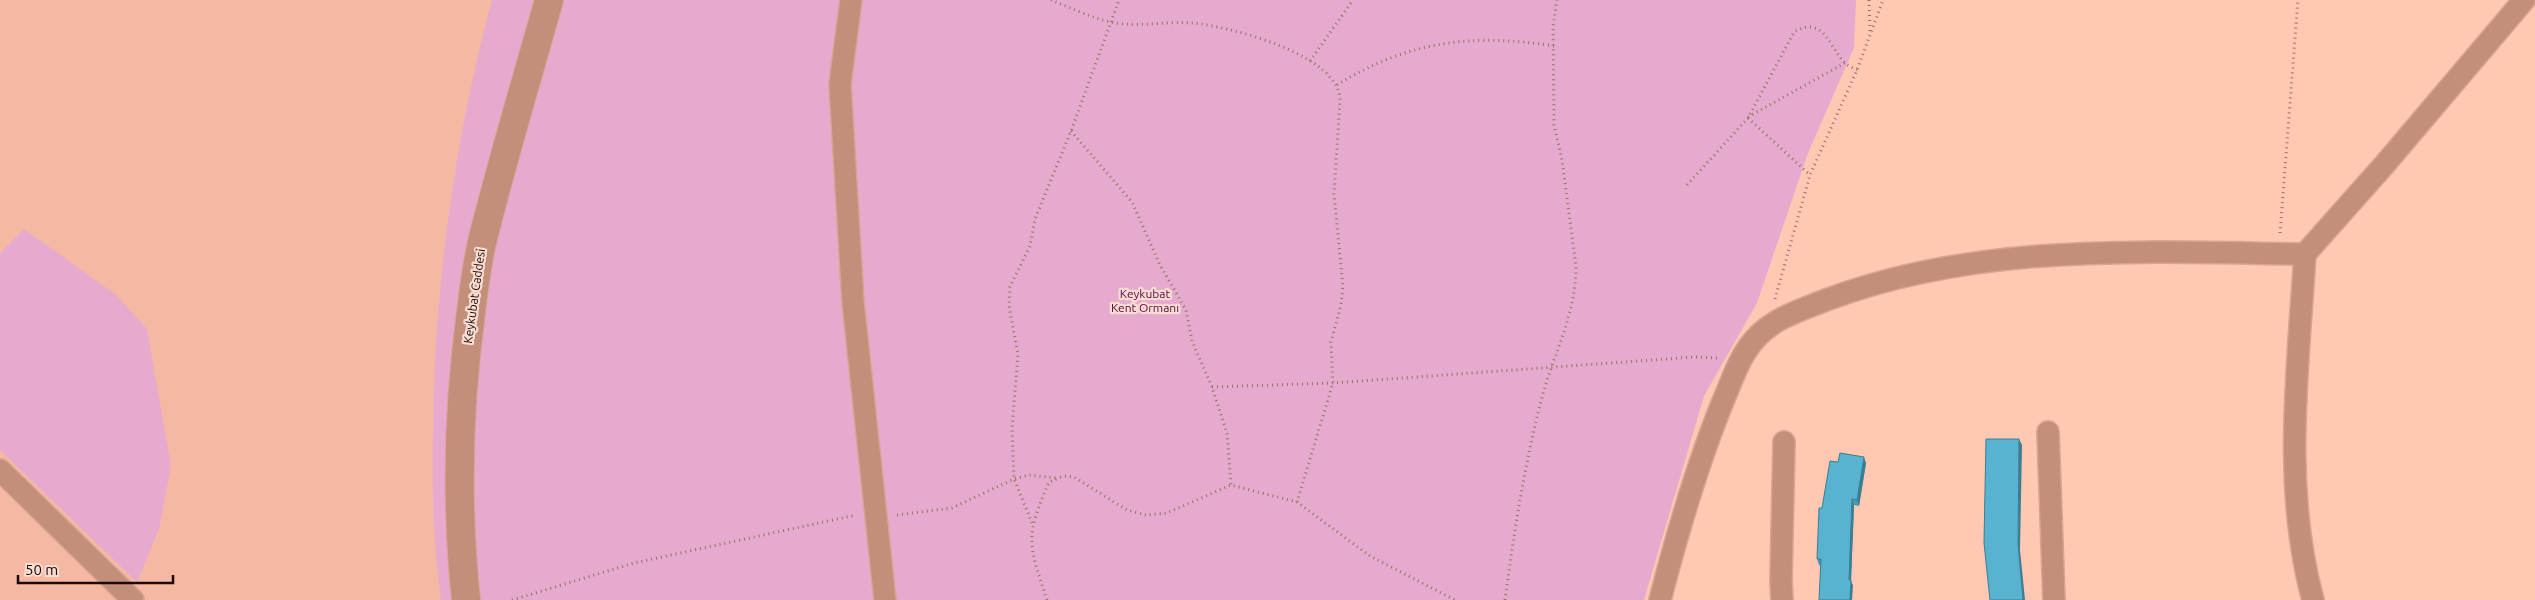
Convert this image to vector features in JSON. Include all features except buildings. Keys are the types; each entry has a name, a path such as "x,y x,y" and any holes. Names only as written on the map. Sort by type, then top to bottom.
{"street":[{"name":"Keykubat Caddesi","path":"466,600 461,551 460,473 464,376 471,312 483,239 549,0"},
{"path":"851,0 840,84 853,302 885,600"},
{"path":"2313,600 2304,558 2295,476 2295,434 2305,254 2386,164 2524,0"},
{"path":"1660,600 1690,493 1721,406 1741,360 1756,338 1767,328 1795,312 1840,295 1905,276 1979,261 2072,253 2305,254"},
{"path":"2048,432 2054,600"},
{"path":"1782,600 1780,581 1784,442"},
{"path":"0,470 133,600"}],"path":[{"path":"1051,0 1110,22 1138,25 1174,22 1217,26 1283,47 1310,61 1328,74 1338,85 1340,100 1334,194 1343,286 1341,305 1330,342 1334,383 1297,502"},
{"path":"1033,524 1014,479 1012,429 1018,354 1009,306 1010,288 1030,246 1035,219 1071,131 1119,0"},
{"path":"1310,61 1354,0"},
{"path":"1506,600 1524,480 1542,400 1574,302 1576,266 1562,160 1554,125 1553,27 1557,0"},
{"path":"1869,0 1870,34"},
{"path":"1767,328 1810,175 1857,70 1882,0"},
{"path":"2279,254 2298,0"},
{"path":"1687,185 1748,118 1790,36 1798,29 1811,28 1826,35 1845,63 1857,70"},
{"path":"1338,85 1356,73 1397,55 1441,43 1495,40 1554,46"},
{"path":"1748,118 1845,63"},
{"path":"1748,118 1810,175"},
{"path":"1071,131 1132,202 1160,265 1186,310 1192,342 1212,387 1227,433 1231,485"},
{"path":"1212,387 1334,383 1694,356 1741,360"},
{"path":"512,600 634,563 876,514 952,508 1014,479 1030,475 1056,478 1074,477 1128,510 1146,515 1167,514 1231,485 1297,502 1370,556 1455,600"},
{"path":"1047,600 1032,556 1033,524 1049,482 1056,478"}],"shaded area":[{"path":"0,0 518,0 452,600 0,600"}],"green space":[{"name":"Keykubat Kent Ormanı","path":"492,0 1856,0 1854,48 1808,153 1757,303 1704,396 1644,600 441,600 436,559 433,496 434,379 437,324 442,270 457,161 467,107"},
{"path":"24,229 115,294 147,329 171,466 159,529 137,582 0,450 0,253"}]}
